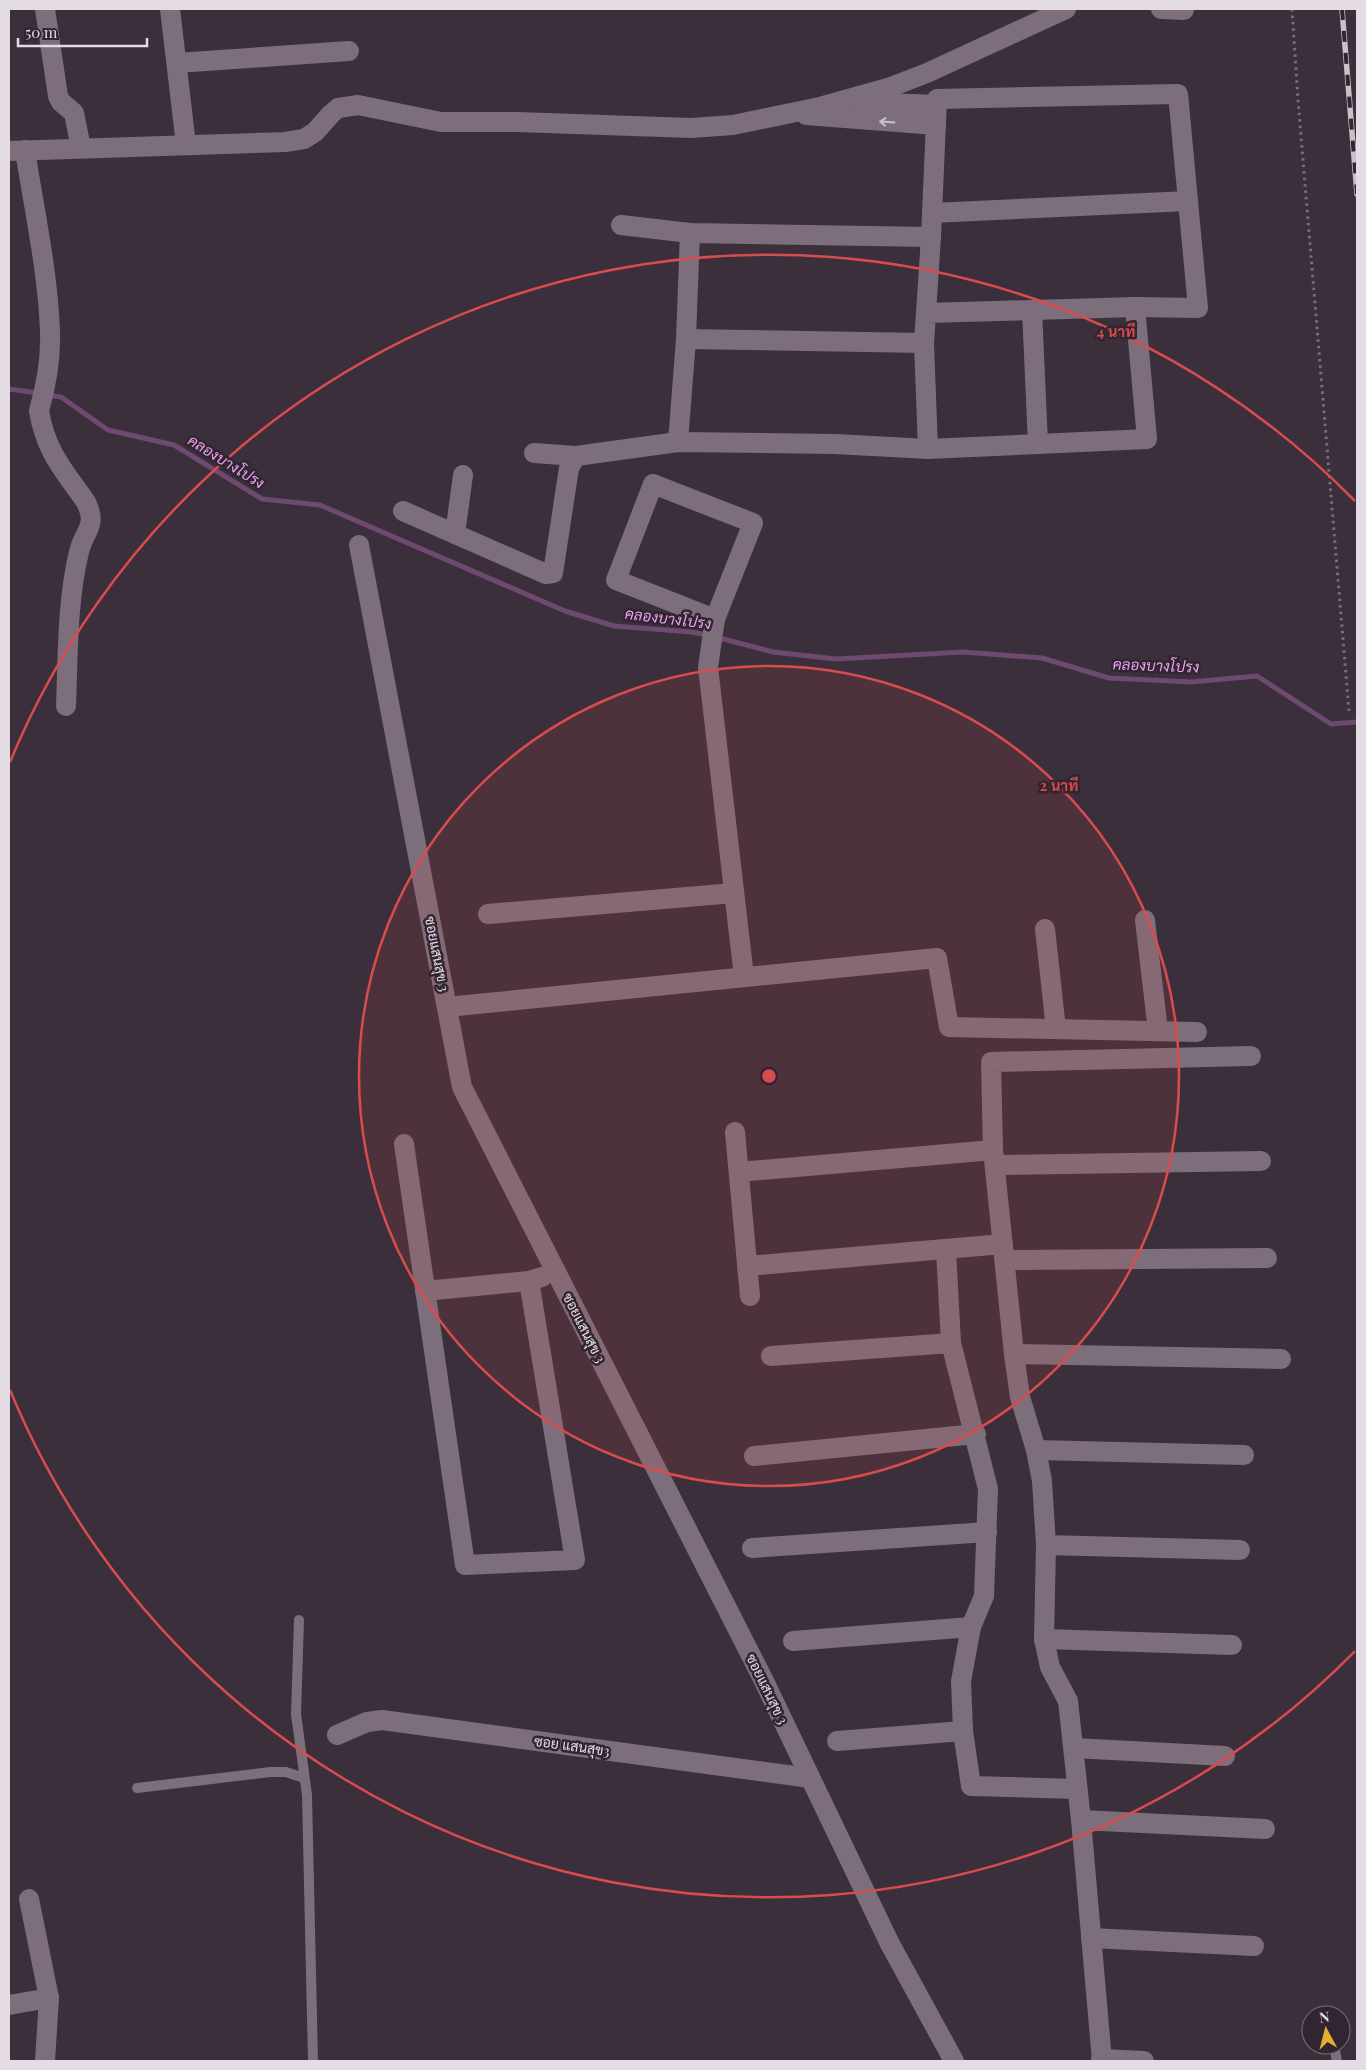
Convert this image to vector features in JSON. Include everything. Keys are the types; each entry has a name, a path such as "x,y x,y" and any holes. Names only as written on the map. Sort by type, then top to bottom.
{"street":[{"path":"45,9 58,96 61,102 74,113 81,148"},
{"path":"170,9 186,145"},
{"path":"66,706 71,596 79,550 92,522 86,502 49,448 43,431 39,411 49,360 50,332 43,265 17,150 285,142 304,139 316,132 338,108 358,105 440,122 517,122 691,128 733,125 838,102 888,88 927,73 1066,9"},
{"path":"1161,9 1184,10"},
{"path":"177,63 349,51"},
{"path":"926,313 1135,307 1198,308 1178,94 937,99 924,343 928,449"},
{"path":"838,102 937,104"},
{"path":"786,114 936,125"},
{"path":"932,212 1188,201"},
{"path":"621,225 690,233 931,237"},
{"path":"678,442 686,339 690,233"},
{"path":"534,453 576,456 678,442 835,444 928,449 1147,439 1135,307"},
{"path":"1032,310 1038,444"},
{"path":"686,339 924,343"},
{"path":"403,511 546,574 553,573 569,468 576,456"},
{"path":"455,534 463,475"},
{"path":"714,622 616,580 653,484 753,523 714,622 708,667 744,977"},
{"name":"ซอยแสนสุข 3","path":"359,545 462,1087 760,1673 890,1944 954,2061"},
{"path":"488,914 734,893"},
{"path":"1145,920 1158,1031"},
{"path":"1045,929 1056,1029"},
{"path":"447,1007 936,958 949,1028 1197,1032"},
{"path":"1144,2061 1102,2060 1081,1820 1068,1701 1050,1667 1044,1639 1046,1545 1042,1481 1036,1450 1020,1397 1014,1354 994,1157 990,1062 1251,1056"},
{"path":"735,1132 750,1296"},
{"path":"404,1144 464,1565 574,1560 529,1281"},
{"path":"738,1172 994,1157 1261,1161"},
{"path":"747,1266 946,1250 1267,1258"},
{"path":"946,1250 951,1343 976,1434 988,1489 984,1596 971,1627 962,1681 963,1731 971,1786 1077,1789"},
{"path":"425,1290 529,1281 557,1273"},
{"path":"771,1356 951,1343"},
{"path":"1014,1354 1282,1359"},
{"path":"754,1456 976,1434"},
{"path":"1036,1450 1244,1455"},
{"path":"752,1548 987,1532"},
{"path":"1046,1545 1240,1550"},
{"path":"793,1641 971,1627"},
{"path":"1044,1639 1232,1645"},
{"name":"ซอย แสนสุข3","path":"337,1736 367,1722 382,1720 810,1778"},
{"path":"837,1741 963,1731"},
{"path":"1074,1748 1225,1756"},
{"path":"1081,1820 1265,1829"},
{"path":"29,1899 49,1998 45,2061"},
{"path":"1091,1938 1254,1946"},
{"path":"9,2005 49,1998"}],"lane":[{"path":"300,1620 296,1714 307,1795 313,2061"},
{"path":"137,1788 270,1772 286,1772 304,1778"}],"path":[{"path":"1292,9 1349,710"}],"waterway":[{"name":"คลองบางโปรง","path":"9,389 38,393"},
{"name":"คลองบางโปรง","path":"46,395 61,397 108,430 174,445 262,499 320,505 565,611 614,626 692,632 707,635"},
{"name":"คลองบางโปรง","path":"716,637 773,652 836,659 963,652 1042,658 1109,678 1191,682 1257,676 1331,724 1357,722"}],"railway":[{"path":"1342,9 1357,194"}]}
